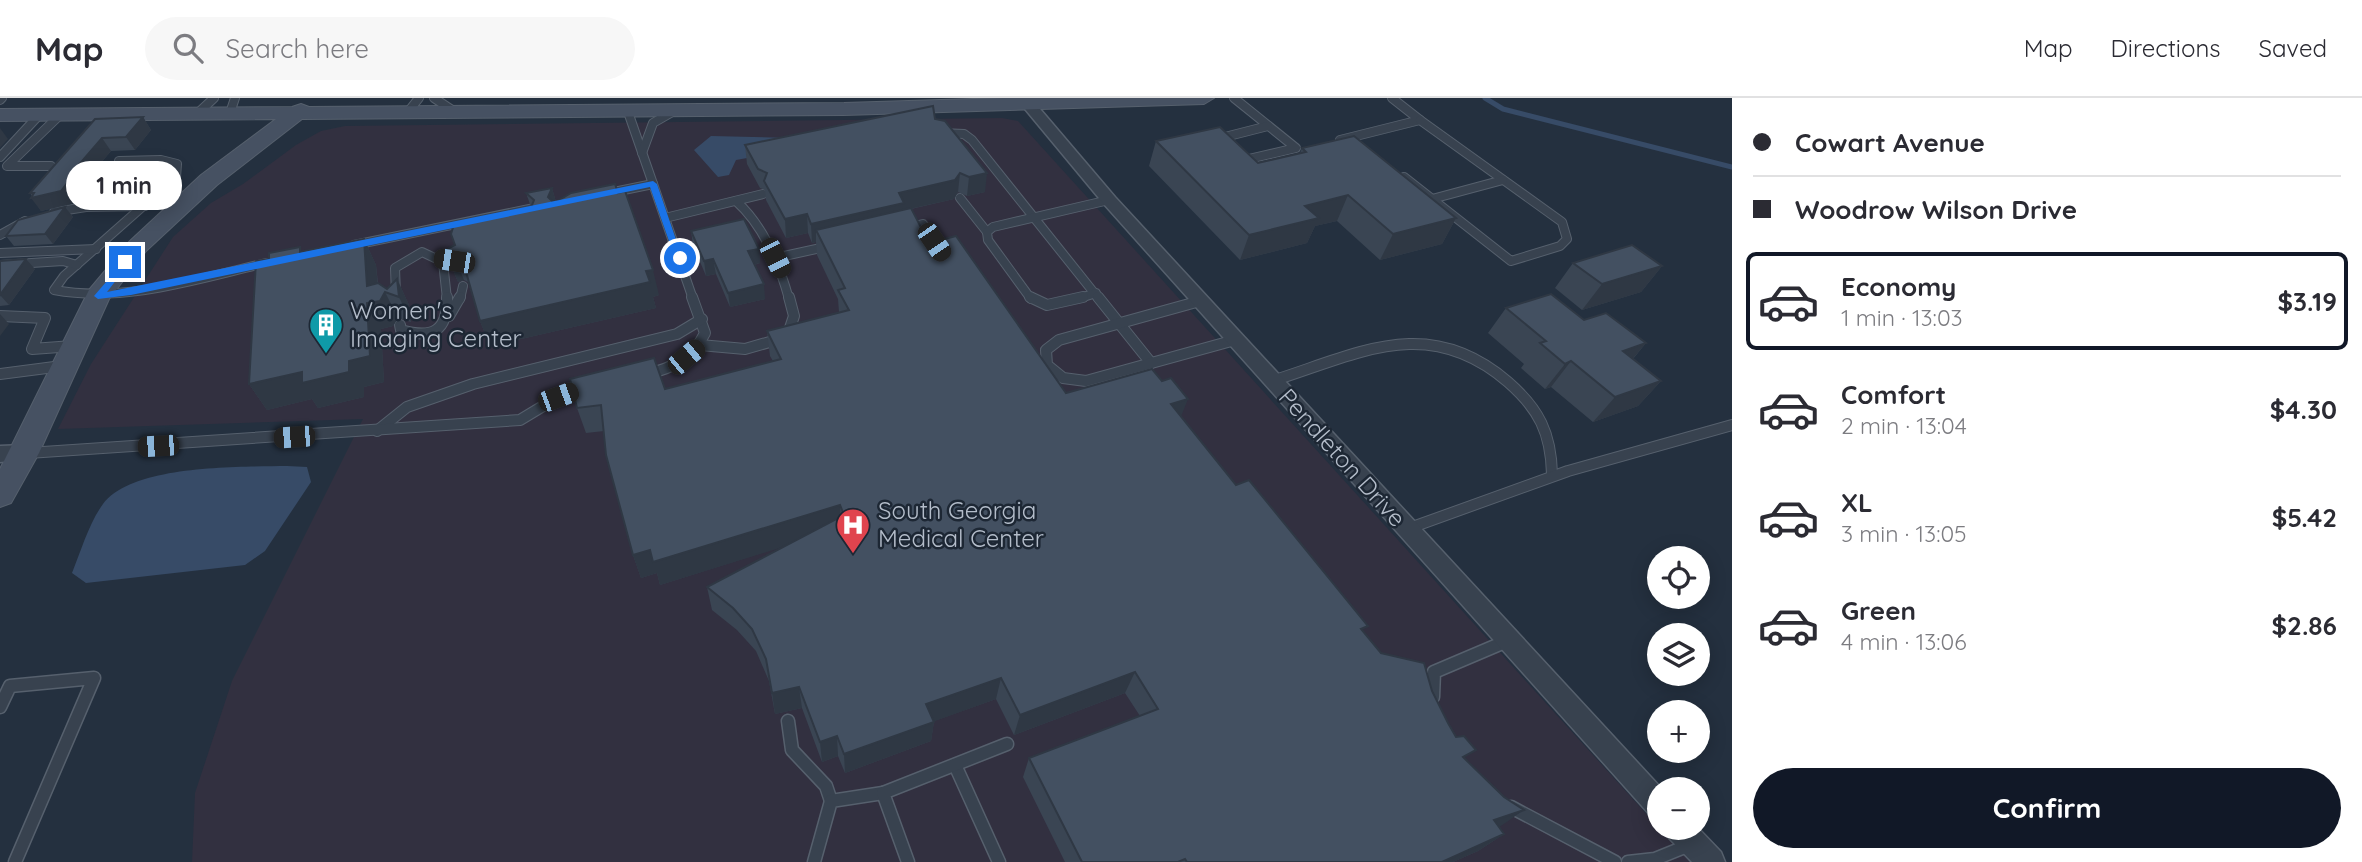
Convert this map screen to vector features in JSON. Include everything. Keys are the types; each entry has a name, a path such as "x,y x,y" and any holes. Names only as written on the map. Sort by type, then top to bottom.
{"main road":[{"path":"0,115 233,105 414,105 455,112 1030,106 1204,98"},
{"path":"0,495 12,454 70,356 98,296 138,246 209,180 307,105"},
{"path":"206,108 228,124 237,136 240,156"}],"street":[{"name":"Pendleton Drive","path":"1030,106 1109,200 1647,793"}],"lane":[{"path":"434,98 455,112"},
{"path":"1228,154 1236,160 1248,161 1300,148 1234,98"},
{"path":"1392,98 1562,222 1567,239 1560,246 1511,261 1392,168"},
{"path":"626,109 705,333 700,345 672,369 631,377"},
{"path":"642,153 653,123 676,109"},
{"path":"0,157 50,114"},
{"path":"50,114 7,166 51,166"},
{"path":"1332,142 1420,120"},
{"path":"1220,147 1212,140 1268,126"},
{"path":"939,133 952,132 972,141 1151,363"},
{"path":"1353,137 1363,145"},
{"path":"119,161 161,160 177,164 176,177 77,265 54,290 73,296 131,292 279,261"},
{"path":"1432,199 1503,180"},
{"path":"591,196 653,184"},
{"path":"665,218 764,197"},
{"path":"960,198 987,232 988,240 1032,300 1040,305 1051,305 1096,293"},
{"path":"987,232 993,227 1109,200"},
{"path":"700,345 745,349 787,337 794,316 775,258 752,216 736,201"},
{"path":"338,248 555,204"},
{"path":"44,215 86,207 145,205"},
{"path":"493,216 500,228"},
{"path":"0,235 33,218"},
{"path":"896,230 923,224 946,260"},
{"path":"419,232 422,252"},
{"path":"775,258 842,243"},
{"path":"0,253 96,249"},
{"path":"422,252 443,262 449,310 445,321"},
{"path":"398,307 395,268 422,252"},
{"path":"436,258 454,261"},
{"path":"0,265 63,261 77,265"},
{"path":"400,325 401,330 422,334 436,330 459,302 463,286"},
{"path":"1200,301 1059,340 1046,350 1044,359 1049,370 1062,379 1086,382 1235,340"},
{"path":"0,316 45,318 32,349 70,356"},
{"path":"376,432 407,407 451,391 677,334 702,319"},
{"path":"1272,381 1390,345 1422,342 1460,351 1488,364 1527,399 1542,418 1552,438 1552,474"},
{"path":"0,374 70,356"},
{"path":"12,454 376,432 520,420 558,397 598,382"},
{"path":"1407,529 1552,474 1642,446 1732,425"},
{"path":"1437,711 1431,687 1434,671 1507,641"},
{"path":"0,707 10,686 94,678 15,862"},
{"path":"788,721 792,750 826,786 831,801 814,862"},
{"path":"831,801 883,793 1007,744"},
{"path":"955,765 999,862"},
{"path":"883,793 908,862"},
{"path":"1502,801 1615,862"},
{"path":"1628,862 1655,859 1695,844"}],"shaded area":[{"name":"South Georgia Medical Center","path":"1002,118 1018,121 1647,815 1647,840 1670,840 1690,862 192,862 195,793 232,681 363,419 58,429 91,364 173,237 211,203 243,184 296,145 321,131 345,126"}],"water":[{"path":"711,136 792,138 803,148 736,160 729,175 718,177 694,150"},
{"path":"307,467 311,482 265,551 245,565 86,583 72,573 89,528 103,504 118,491 138,481 189,470"}],"building":[{"path":"933,106 935,119 945,121 987,173 969,177 960,173 955,180 899,193 904,203 811,224 807,214 785,219 764,181 767,173 758,169 745,145"},
{"path":"143,117 126,137 102,138 70,175 74,174 61,191 31,198 34,193 30,193 95,119"},
{"path":"1220,127 1258,163 1306,152 1302,148 1354,136 1456,218 1393,234 1348,195 1305,206 1319,218 1249,235 1156,141"},
{"path":"615,184 618,193 625,191 653,270 646,271 650,282 480,321 462,258 453,254 447,256 447,249 455,245 451,234 454,224 530,210 534,200 526,193 552,188 548,197 554,203 571,193"},
{"path":"65,207 45,234 6,236 18,220"},
{"name":"South Georgia Medical Center","path":"911,208 929,243 956,236 1066,393 1152,369 1162,381 1171,378 1188,399 1171,404 1236,485 1249,480 1368,626 1361,629 1381,653 1424,663 1432,691 1456,737 1464,736 1476,750 1463,757 1504,797 1524,810 1494,820 1504,834 1442,862 1187,862 1185,859 1178,862 1082,862 1029,758 1158,709 1135,672 1020,715 1001,678 926,704 934,722 844,754 837,736 820,742 799,687 772,693 766,659 752,629 733,608 707,587 844,515 840,505 653,562 650,550 633,555 606,455 601,405 577,408 570,379 654,358 665,389 781,359 767,331 849,310 838,290 845,288 816,230"},
{"path":"744,219 759,249 748,251 764,284 728,293 713,259 704,261 691,231"},
{"name":"Women's Imaging Center","path":"364,239 367,286 378,283 387,289 397,279 399,297 385,292 380,301 367,303 370,356 349,361 349,372 302,383 302,372 249,384 256,261 269,259 269,253 300,247 300,252"},
{"path":"1632,245 1662,266 1602,284 1573,263"},
{"path":"26,259 0,295 0,261"},
{"path":"1551,294 1584,320 1606,313 1646,343 1623,351 1661,381 1615,397 1571,361 1565,364 1540,343 1546,341 1506,308"}],"waterway":[{"path":"1485,98 1503,109 1732,167"}],"place":[{"name":"Women's Imaging Center","path":"326,355"},
{"name":"South Georgia Medical Center","path":"853,555"}],"route":[{"path":"125,262 98,296 131,292 653,184 680,258"}]}
